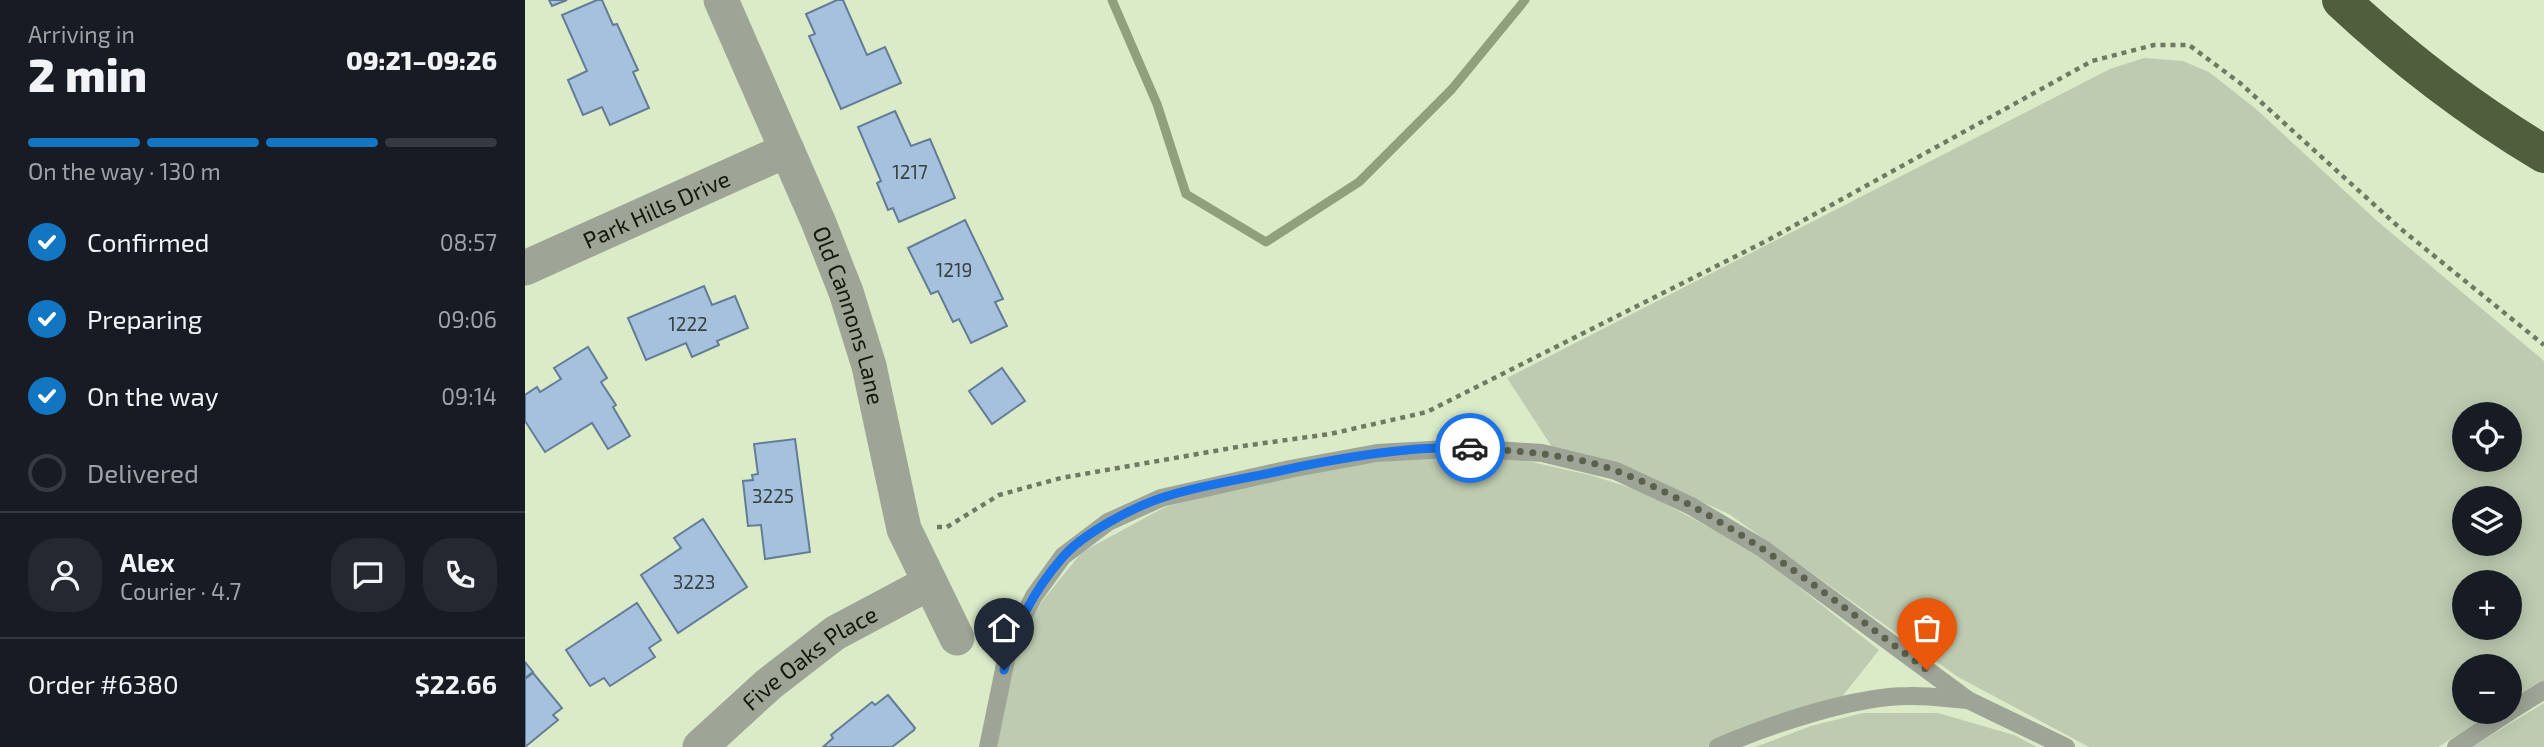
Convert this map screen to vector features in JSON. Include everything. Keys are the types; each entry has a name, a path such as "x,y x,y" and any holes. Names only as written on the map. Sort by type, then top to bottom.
{"highway":[{"path":"2341,0 2399,52 2470,106 2544,154"}],"street":[{"name":"Old Cannons Lane","path":"722,0 846,292 869,366 904,529 957,638"},
{"name":"Park Hills Drive","path":"525,268 787,150"},
{"name":"Five Oaks Place","path":"699,746 769,684 835,633 929,583"}],"lane":[{"path":"988,747 1009,645 1034,596 1063,556 1108,522 1161,498 1290,469 1377,453 1465,448 1542,453 1616,471 1691,506 1762,548 1968,700 2066,747"},
{"path":"2522,704 2544,690"},
{"path":"1718,747 1851,703 1909,696 1968,700"},
{"path":"2456,747 2491,724"}],"path":[{"path":"904,529 947,527 999,495 1061,478 1243,446 1330,434 1427,412 1768,240 2092,61 2154,44 2189,46 2240,83 2401,229 2544,345"}],"green space":[{"path":"2144,58 2183,61 2209,72 2256,109 2376,220 2544,361 2544,681 2522,695 2522,654 2452,654 2452,724 2475,724 2438,747 2089,747 1958,677 1729,514 1625,468 1552,447 1507,378 2110,69"},
{"path":"1442,455 1514,458 1590,475 1641,491 1752,550 1879,650 1841,698 1707,747 995,747 1001,709 1020,640 1043,600 1082,552 1165,507 1247,485 1344,466"},
{"path":"2544,703 2544,747 2472,747 2510,724 2522,724 2522,716"},
{"path":"1863,713 1938,713 2014,735 2037,747 1755,747 1811,726"}],"building":[{"path":"549,0 567,0 552,6"},
{"path":"602,0 613,25 617,24 638,70 633,72 649,108 610,125 602,107 583,115 568,80 587,71 562,15"},
{"path":"837,0 843,0 867,55 885,47 901,83 841,109 809,36 815,34 806,14"},
{"path":"895,111 911,146 930,139 955,198 899,222 893,208 888,210 877,183 881,181 858,127"},
{"path":"965,220 1003,299 995,302 1007,326 971,343 959,319 953,322 938,291 931,294 908,248"},
{"path":"704,286 712,305 735,296 748,328 717,341 719,345 692,357 686,343 646,360 628,318"},
{"path":"588,347 607,378 601,382 616,405 613,407 630,436 608,449 592,423 545,452 525,421 525,395 537,387 540,392 561,379 554,368"},
{"path":"1002,368 1025,401 992,424 969,391"},
{"path":"795,439 810,552 765,559 761,525 748,526 743,481 753,480 752,475 758,474 754,444"},
{"path":"703,519 747,587 678,633 641,575 681,548 674,538"},
{"path":"637,603 661,640 649,648 655,657 610,686 604,678 590,686 566,650"},
{"path":"525,662 533,672 525,678"},
{"path":"533,673 562,708 553,715 558,720 525,747 525,679"},
{"path":"888,695 914,730 892,747 823,747 833,738 831,735 872,702 875,705"}],"waterway":[{"path":"1112,0 1157,104 1186,194 1266,242 1359,182 1452,89 1525,0"}],"way so far":[{"path":"1470,448 1542,453 1616,471 1691,506 1762,548 1927,670"}],"route":[{"path":"1004,670 1009,645 1034,596 1063,556 1108,522 1161,498 1290,469 1377,453 1470,448"}]}
